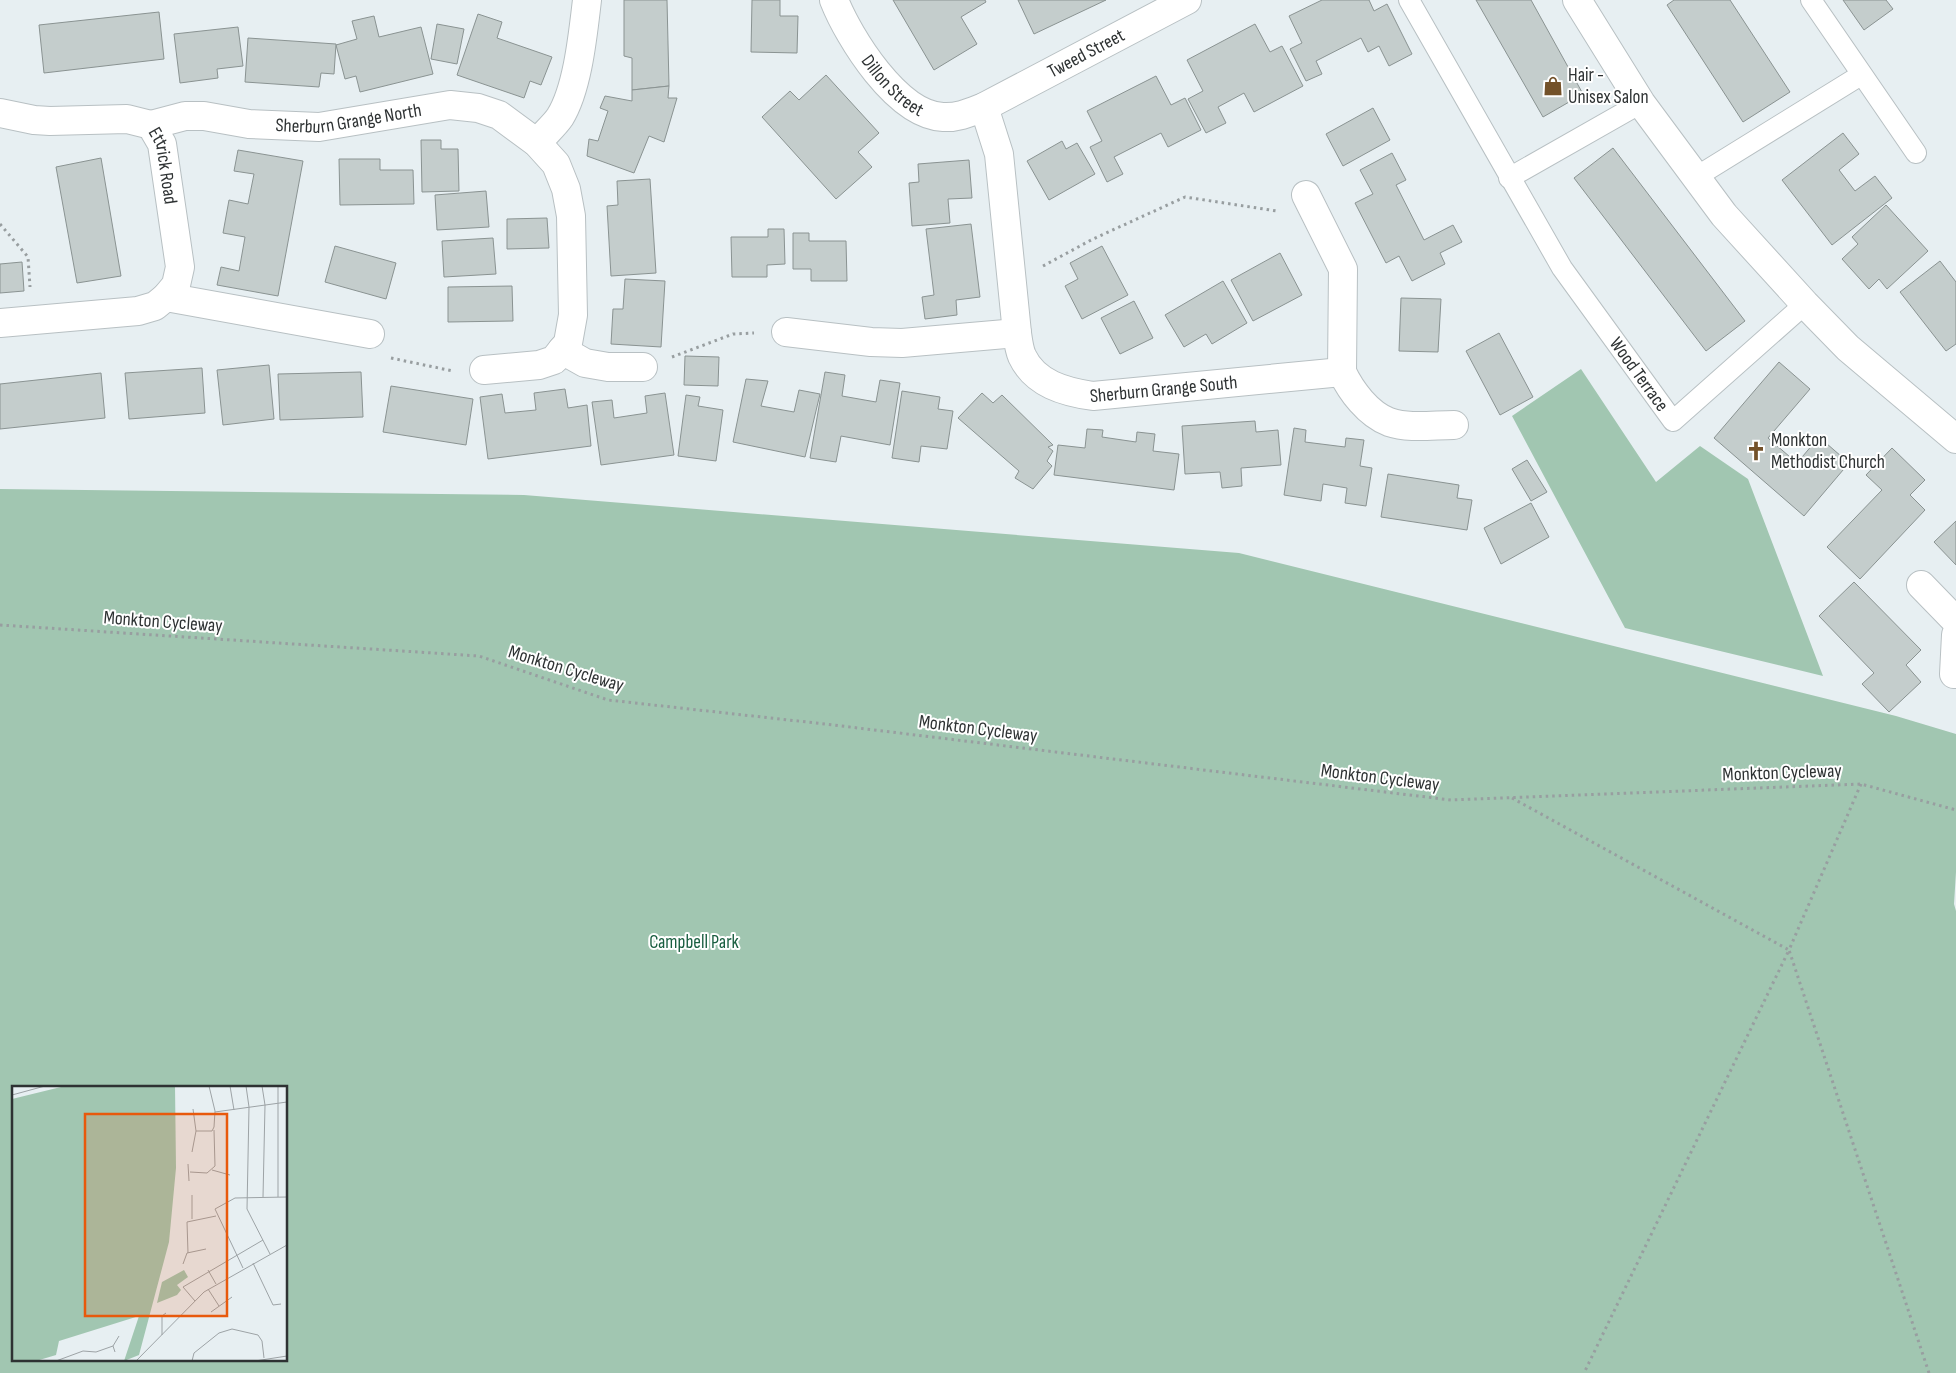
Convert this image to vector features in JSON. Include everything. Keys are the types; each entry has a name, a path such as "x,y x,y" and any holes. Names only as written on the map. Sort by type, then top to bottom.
{"street":[{"path":"537,143 560,116 570,94 582,41 586,0"},
{"name":"Dillon Street","path":"834,0 858,45 882,78 900,98 922,112 942,118 963,115 984,107"},
{"name":"Tweed Street","path":"984,107 1187,0"},
{"path":"1577,0 1641,103 1724,215 1848,348 1956,439"},
{"name":"Sherburn Grange North","path":"151,125 186,116 204,116 249,124 319,127 450,105 478,108 499,115 537,143 556,164 566,189 571,216 573,315 568,343 562,350"},
{"name":"Sherburn Grange South","path":"984,107 999,154 1017,333 1022,356 1034,372 1049,384 1069,392 1093,396 1342,372"},
{"name":"Ettrick Road","path":"0,113 34,120 50,121 127,118 151,125 162,144 180,268 176,285 166,297"},
{"path":"1311,206 1343,269 1342,372 1361,403 1388,422 1415,426 1454,424"},
{"path":"0,323 138,311 155,306 166,297 370,334"},
{"path":"786,332 902,344 1017,333"},
{"path":"484,370 538,365 554,360 562,350 585,362 608,367 643,367"},
{"path":"1921,585 1956,622"},
{"path":"1954,674 1956,635"}],"lane":[{"name":"Wood Terrace","path":"1409,0 1562,268 1673,422 1805,304"},
{"path":"1811,0 1916,153"},
{"path":"1696,177 1861,75"},
{"path":"1510,178 1641,103"}],"path":[{"path":"1012,283 1093,240 1185,197 1311,206"},
{"path":"0,224 28,256 32,320"},
{"path":"643,367 733,334 786,332"},
{"path":"370,334 380,356 477,376 484,370"},
{"name":"Monkton Cycleway","path":"0,625 479,656 608,700 1451,800 1861,784 1956,810"},
{"path":"1584,1373 1789,950 1861,784"},
{"path":"1511,797 1789,950 1929,1373"}],"green space":[{"path":"1581,369 1656,482 1700,446 1748,479 1823,676 1625,628 1512,416"},
{"name":"Campbell Park","path":"0,489 524,495 1239,553 1896,716 1956,734 1956,872 1954,904 1956,911 1956,1373 0,1373"}],"building":[{"path":"624,0 667,0 669,86 632,90 632,58 624,56"},
{"path":"752,0 780,0 780,16 798,16 797,53 751,52"},
{"path":"893,0 985,0 986,2 961,17 977,44 934,70"},
{"path":"1018,0 1106,0 1034,34"},
{"path":"1322,0 1369,0 1374,11 1387,4 1412,54 1389,66 1379,46 1368,52 1361,38 1316,61 1322,74 1306,81 1290,49 1302,43 1289,16"},
{"path":"1476,0 1531,0 1583,94 1543,117"},
{"path":"1674,0 1730,0 1790,92 1743,122 1667,5"},
{"path":"1843,0 1886,0 1893,9 1864,30"},
{"path":"159,12 164,59 44,73 39,25"},
{"path":"478,14 502,22 497,38 552,57 541,85 530,81 524,98 457,75"},
{"path":"374,16 379,37 421,27 433,74 360,92 356,76 345,79 336,45 357,39 352,21"},
{"path":"437,24 464,29 457,64 431,59"},
{"path":"1255,24 1270,52 1282,46 1303,86 1254,112 1244,93 1218,107 1226,123 1206,133 1188,99 1203,91 1187,60"},
{"path":"238,27 243,66 217,69 218,78 180,83 174,34"},
{"path":"248,38 336,44 334,74 321,73 319,87 245,82"},
{"path":"826,75 879,133 858,152 872,167 836,199 762,117 790,91 799,100"},
{"path":"1156,76 1171,105 1185,98 1201,130 1168,147 1161,133 1114,157 1123,174 1107,182 1090,147 1102,141 1087,111"},
{"path":"669,86 668,98 677,98 664,142 649,136 634,173 587,156 589,139 598,141 608,111 600,108 605,96 632,101 632,90"},
{"path":"1373,108 1390,140 1343,166 1326,134"},
{"path":"1843,133 1859,154 1839,170 1855,191 1875,176 1892,198 1832,245 1782,180"},
{"path":"421,140 441,140 441,149 458,149 459,191 422,192"},
{"path":"1062,141 1066,149 1077,143 1095,174 1049,200 1027,161"},
{"path":"1613,148 1745,321 1706,351 1574,178"},
{"path":"238,150 303,161 278,296 217,285 221,267 239,271 245,237 223,233 229,200 248,204 254,174 234,171"},
{"path":"1392,153 1406,180 1396,185 1424,240 1453,225 1462,242 1440,253 1445,264 1412,281 1399,256 1386,263 1355,203 1373,194 1360,170"},
{"path":"101,158 121,276 77,283 56,167"},
{"path":"339,159 380,159 380,170 413,170 414,204 340,205"},
{"path":"969,160 972,198 948,199 950,223 912,226 909,183 919,182 918,164"},
{"path":"650,179 656,273 611,276 607,206 618,205 617,181"},
{"path":"486,191 489,227 437,230 435,195"},
{"path":"1886,205 1928,251 1887,289 1879,279 1869,289 1842,259 1858,244 1852,237"},
{"path":"547,218 549,248 507,249 507,219"},
{"path":"971,224 980,297 956,300 957,315 925,319 922,297 934,295 926,229"},
{"path":"768,229 784,229 785,264 767,265 767,277 732,277 731,237 768,237"},
{"path":"793,233 809,233 809,241 846,241 847,281 811,281 811,269 793,269"},
{"path":"493,238 496,274 444,277 442,241"},
{"path":"335,246 396,263 386,299 325,282"},
{"path":"1102,246 1128,295 1082,319 1065,286 1078,279 1070,263"},
{"path":"1280,253 1302,295 1253,321 1231,280"},
{"path":"1940,261 1956,282 1956,344 1946,351 1900,292"},
{"path":"22,262 24,291 0,293 0,264"},
{"path":"625,279 665,281 661,347 611,344 613,309 623,309"},
{"path":"1223,281 1247,323 1212,344 1206,334 1184,347 1165,315"},
{"path":"512,286 513,321 448,322 448,287"},
{"path":"1401,298 1441,299 1438,352 1399,351"},
{"path":"1134,301 1153,338 1120,354 1101,318"},
{"path":"1499,333 1533,397 1500,415 1466,351"},
{"path":"685,356 719,357 718,386 684,385"},
{"name":"Monkton Methodist Church","path":"1779,362 1810,389 1768,438 1797,463 1819,437 1849,463 1804,516 1714,438"},
{"path":"269,365 274,419 223,425 217,370"},
{"path":"202,368 205,413 129,419 125,373"},
{"path":"361,372 363,417 280,420 278,374"},
{"path":"825,372 845,375 842,396 876,402 880,380 900,383 890,445 841,436 836,462 810,458"},
{"path":"101,373 105,418 0,429 0,384"},
{"path":"746,379 768,381 761,406 794,412 799,390 820,394 805,457 733,442"},
{"path":"391,386 473,399 466,445 383,432"},
{"path":"565,389 568,408 587,405 591,446 488,459 480,397 502,394 505,413 536,410 534,393"},
{"path":"902,391 940,397 938,409 953,411 947,449 921,446 919,462 892,458"},
{"path":"665,393 674,455 601,465 592,402 612,400 614,418 647,413 645,396"},
{"path":"982,393 993,403 1002,395 1053,445 1048,447 1053,451 1047,461 1052,466 1033,489 1015,478 1019,471 958,418"},
{"path":"686,395 700,397 698,406 723,410 716,461 678,456"},
{"path":"1255,421 1256,432 1278,430 1281,465 1241,468 1242,486 1222,488 1220,472 1185,474 1182,426"},
{"path":"1294,428 1306,430 1305,442 1345,447 1346,438 1364,440 1360,466 1372,468 1366,506 1345,503 1347,488 1323,484 1321,501 1284,495"},
{"path":"1087,429 1103,430 1102,437 1136,442 1137,432 1155,434 1153,451 1179,454 1174,490 1054,475 1058,445 1085,448"},
{"path":"1892,448 1925,480 1910,495 1925,510 1860,579 1827,547 1882,490 1866,475"},
{"path":"1527,460 1547,492 1531,501 1512,469"},
{"path":"1388,474 1459,485 1457,498 1472,500 1467,530 1381,517"},
{"path":"1531,503 1549,537 1501,564 1484,528"},
{"path":"1956,521 1956,565 1934,542"},
{"path":"1854,582 1921,650 1906,665 1921,682 1889,712 1862,684 1874,673 1819,616"}],"place":[{"name":"Hair - Unisex Salon","path":"1553,86"},
{"name":"Monkton Methodist Church","path":"1756,451"}]}
